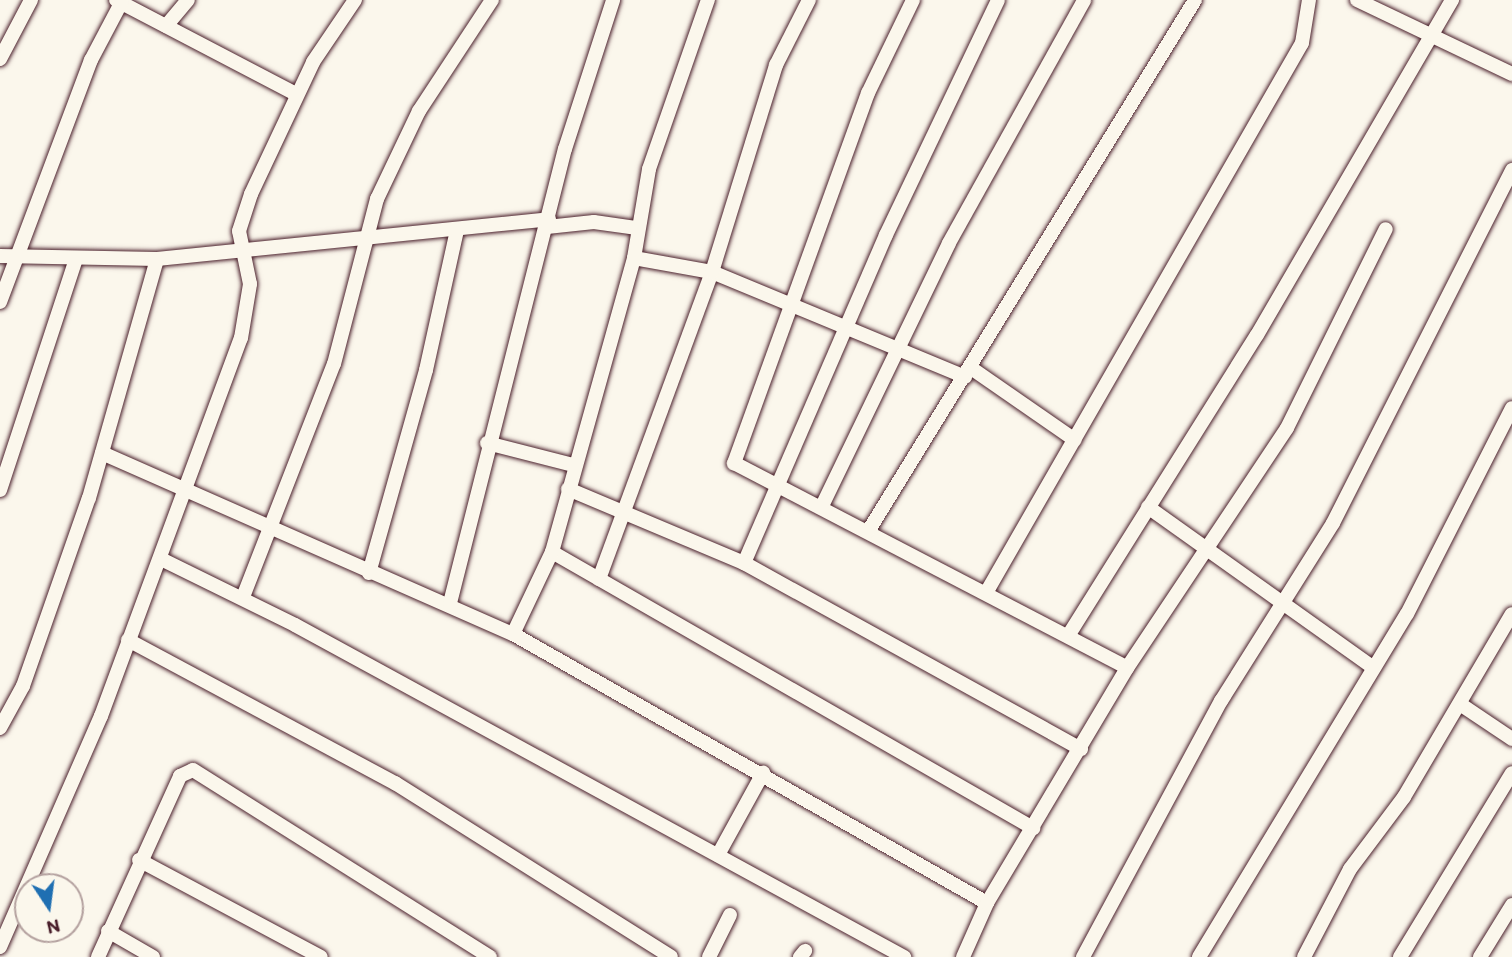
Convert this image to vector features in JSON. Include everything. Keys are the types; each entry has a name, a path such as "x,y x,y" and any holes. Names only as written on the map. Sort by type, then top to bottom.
{"street":[{"path":"0,58 30,0"},
{"path":"166,26 188,0"},
{"path":"0,947 84,759 188,491 247,314 249,276 238,253 240,224 296,94 355,0"},
{"path":"243,597 266,528 334,365 377,199 419,111 492,0"},
{"path":"450,603 487,443 548,223 582,87 614,0"},
{"path":"513,634 552,552 573,465 634,258 636,228 649,169 708,0"},
{"path":"599,579 628,512 712,272 776,65 809,0"},
{"path":"913,0 868,93 794,305 733,458 774,486 870,530 1127,668"},
{"path":"744,563 774,486 998,0"},
{"path":"821,506 902,350 949,243 1084,0"},
{"path":"870,530 1195,0"},
{"path":"986,593 1302,43 1309,0"},
{"path":"1356,0 1429,38 1512,74"},
{"path":"1068,636 1257,335 1452,0"},
{"path":"0,302 91,60 118,1 296,94"},
{"path":"1083,957 1273,619 1352,489 1512,170"},
{"path":"0,256 17,259 157,259 548,223 594,222 636,228"},
{"path":"963,957 987,903 1127,668 1307,394 1386,229"},
{"path":"369,573 426,370 457,230"},
{"path":"0,489 76,258"},
{"path":"634,258 712,272 902,350 968,373 1075,440"},
{"path":"0,728 40,640 102,453 157,259"},
{"path":"1199,957 1374,668 1512,408"},
{"path":"487,443 573,465"},
{"path":"102,453 369,573 450,603 513,634 987,903"},
{"path":"568,489 744,563 1081,749"},
{"path":"1148,507 1207,543 1283,603 1374,668"},
{"path":"552,552 1033,828"},
{"path":"161,559 243,597 719,855 885,953 904,957"},
{"path":"1267,591 1273,619"},
{"path":"1304,957 1350,869 1404,797 1512,614"},
{"path":"128,640 395,783 671,957"},
{"path":"1460,704 1512,739"},
{"path":"98,957 139,860 180,776 193,770 490,957"},
{"path":"1401,957 1512,773"},
{"path":"719,855 763,774"},
{"path":"139,860 321,957"},
{"path":"1480,957 1512,905"},
{"path":"709,957 730,915"},
{"path":"108,931 153,957"}]}
